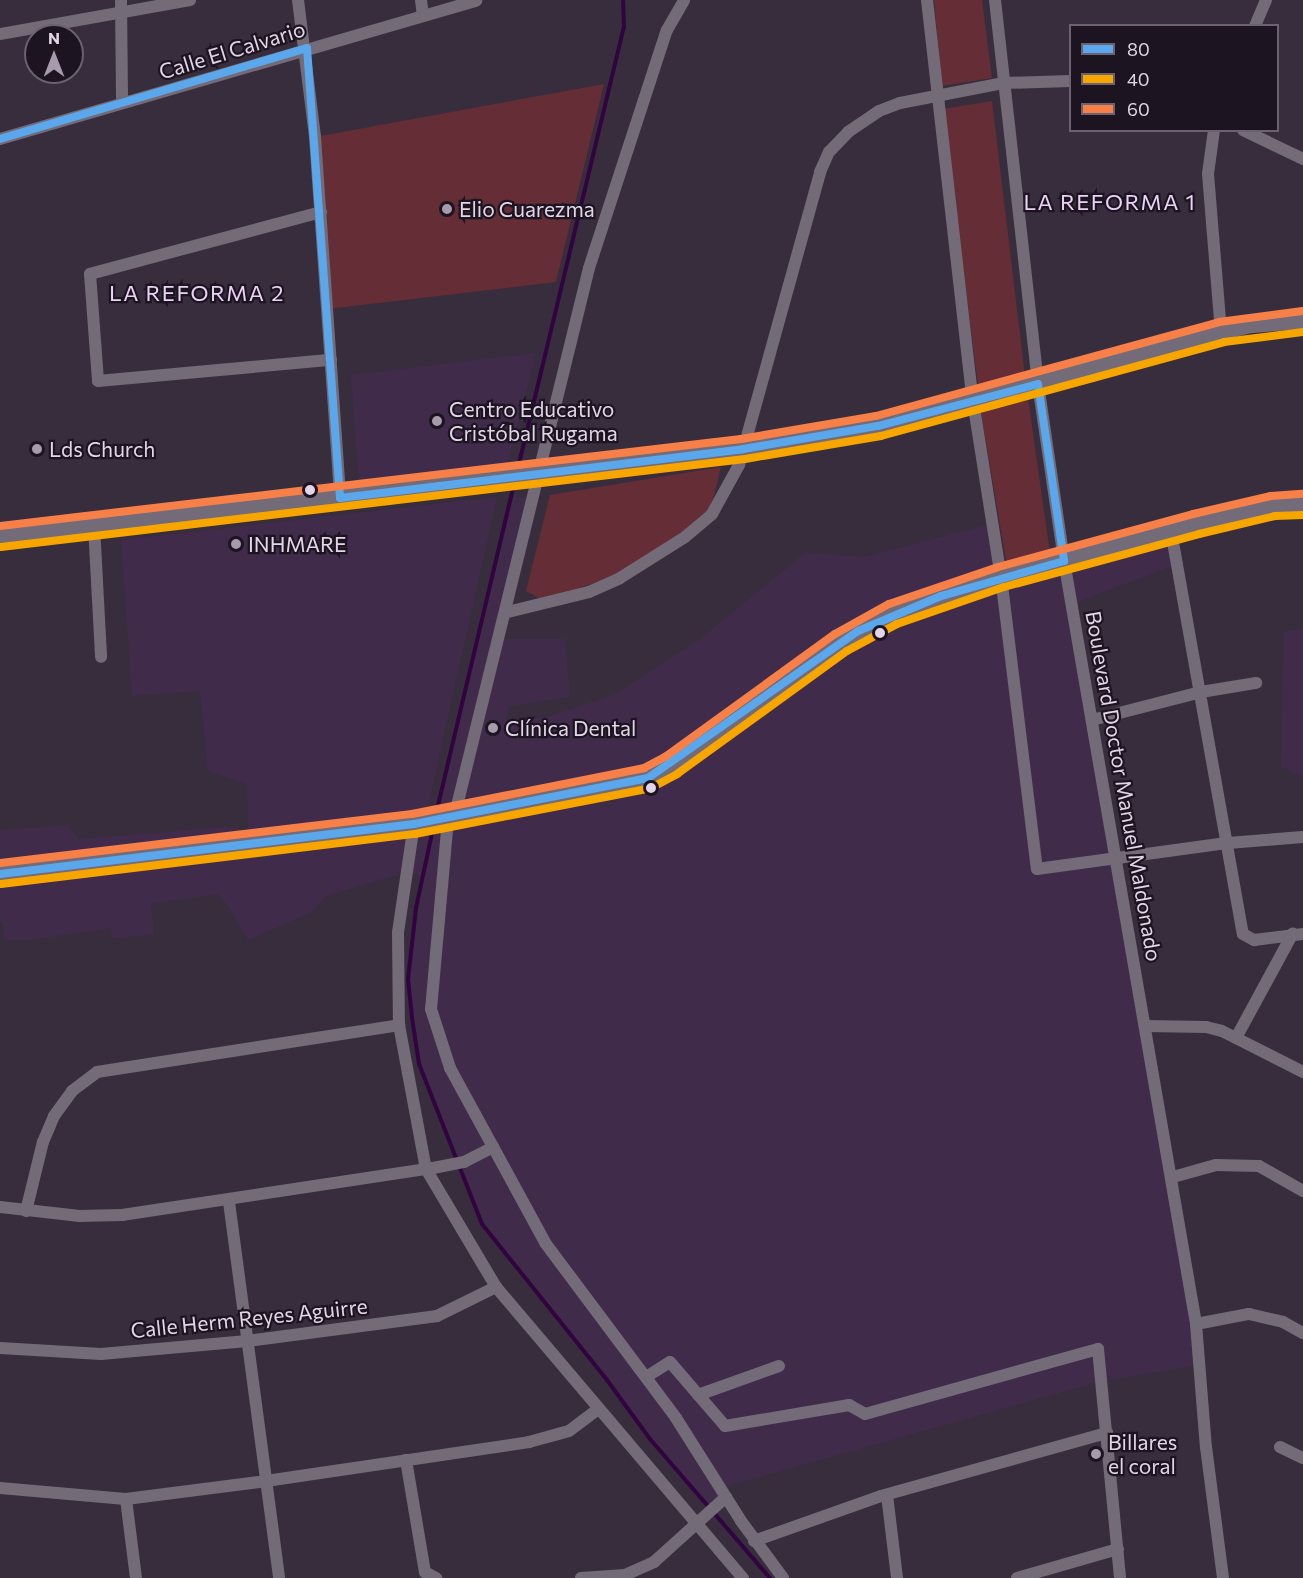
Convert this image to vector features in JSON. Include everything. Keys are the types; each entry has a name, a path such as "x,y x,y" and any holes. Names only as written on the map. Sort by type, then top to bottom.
{"street":[{"path":"121,0 122,103"},
{"path":"0,34 190,0"},
{"path":"298,0 307,48 321,212 340,498"},
{"path":"421,0 423,16"},
{"path":"684,0 667,30 590,268 537,475 508,612 448,819 431,1010 450,1068 490,1149 546,1244 646,1377 723,1500 783,1578"},
{"path":"927,0 936,98 973,401 1001,577 1037,869 1118,861 1228,843 1303,837"},
{"name":"Boulevard Doctor Manuel Maldonado","path":"995,0 1038,384 1064,561 1173,1178 1196,1323 1206,1447 1223,1578"},
{"path":"1256,24 1266,0"},
{"name":"Calle El Calvario","path":"0,139 307,48 476,1"},
{"path":"508,612 589,592 620,578 685,537 712,514 732,480 743,449 820,172 829,153 848,132 879,111 1004,83 1069,81"},
{"path":"1214,132 1208,174 1221,332"},
{"path":"1247,132 1303,159"},
{"path":"321,212 90,274 98,381 331,360"},
{"path":"0,537 494,481 743,449 878,426 1221,332 1303,321"},
{"path":"0,874 417,824 648,778 671,766 858,631 893,614 1001,577 1171,531 1273,506 1303,504"},
{"path":"94,526 101,657"},
{"path":"1171,531 1243,934 1254,940 1298,934"},
{"path":"1092,720 1200,692 1256,683"},
{"path":"417,824 398,933 399,1025 429,1168 496,1287 743,1578"},
{"path":"1236,1038 1298,934"},
{"path":"26,1211 43,1142 54,1116 72,1091 97,1072 399,1025"},
{"path":"1146,1026 1206,1026 1236,1038 1303,1072"},
{"path":"0,1207 26,1211 122,1215 229,1202 464,1162 490,1149"},
{"path":"1173,1178 1216,1165 1259,1166 1303,1191"},
{"path":"229,1202 279,1578"},
{"name":"Calle Herm Reyes Aguirre","path":"0,1348 101,1354 247,1341 437,1316 496,1287"},
{"path":"1196,1323 1248,1314 1283,1322 1303,1333"},
{"path":"646,1377 670,1362 726,1425 847,1405 865,1414 1098,1349 1120,1578"},
{"path":"698,1395 779,1366"},
{"path":"0,1488 126,1499 266,1481 529,1442 569,1431 598,1409"},
{"path":"754,1541 887,1495 1107,1433"},
{"path":"1280,1447 1303,1458"},
{"path":"406,1460 425,1572 436,1578"},
{"path":"887,1495 897,1578"},
{"path":"126,1499 136,1578"},
{"path":"581,1578 625,1575 654,1562 723,1500"},
{"path":"1017,1578 1118,1549"}],"shaded area":[{"path":"934,0 982,0 992,78 942,86"},
{"name":"Elio Cuarezma","path":"604,84 556,282 328,309 315,137"},
{"path":"992,101 1025,376 978,385 943,109"},
{"name":"Centro Educativo Cristóbal Rugama","path":"536,353 507,467 359,486 351,375"},
{"path":"1028,398 1051,560 1007,566 980,407"},
{"path":"721,467 711,507 675,539 619,573 562,595 540,599 526,591 550,495"},
{"path":"536,495 500,639 565,639 570,697 509,706 506,720 546,717 614,695 699,640 806,552 864,557 987,525 1001,577 1171,531 1177,564 1072,604 1199,1365 1102,1381 727,1486 726,1497 713,1509 650,1439 607,1380 482,1224 435,1109 415,1040 408,979 423,876 406,872 326,896 312,912 248,940 230,908 217,894 151,904 154,935 112,938 111,928 30,940 4,940 3,922 0,922 0,830 68,825 78,839 239,826 239,845 434,820 511,498"},
{"path":"497,497 427,811 248,831 247,784 208,771 200,691 132,696 121,540"},
{"path":"1303,629 1303,776 1281,767 1284,631"}],"waterway":[{"path":"517,472 624,27 623,0"},
{"path":"436,814 515,480"},
{"path":"434,824 416,908 408,979 412,1018 419,1064 482,1224 607,1380 650,1439 770,1578"}],"transit line":[{"name":"80","path":"0,139 307,48 340,498 743,449 878,426 1038,384 1064,561 941,596 858,631 648,778 414,824 0,874"},
{"name":"60","path":"0,526 741,439 876,416 1219,322 1302,311"},
{"name":"40","path":"1,547 745,459 881,436 1224,342 1303,332"},
{"name":"60","path":"0,863 412,814 644,768 665,757 835,634 889,604 998,567 1193,514 1271,496 1302,494"},
{"name":"40","path":"1,884 415,834 651,788 677,774 847,651 897,624 1004,587 1199,534 1275,516 1303,515"}],"place":[{"name":"Elio Cuarezma","path":"447,209"},
{"name":"Centro Educativo Cristóbal Rugama","path":"437,421"},
{"name":"Lds Church","path":"37,449"},
{"name":"INHMARE","path":"236,544"},
{"name":"Clínica Dental","path":"493,728"},
{"name":"Billares el coral","path":"1096,1454"}],"district":[{"name":"LA REFORMA 1","path":"1110,202"},
{"name":"LA REFORMA 2","path":"197,293"}]}
